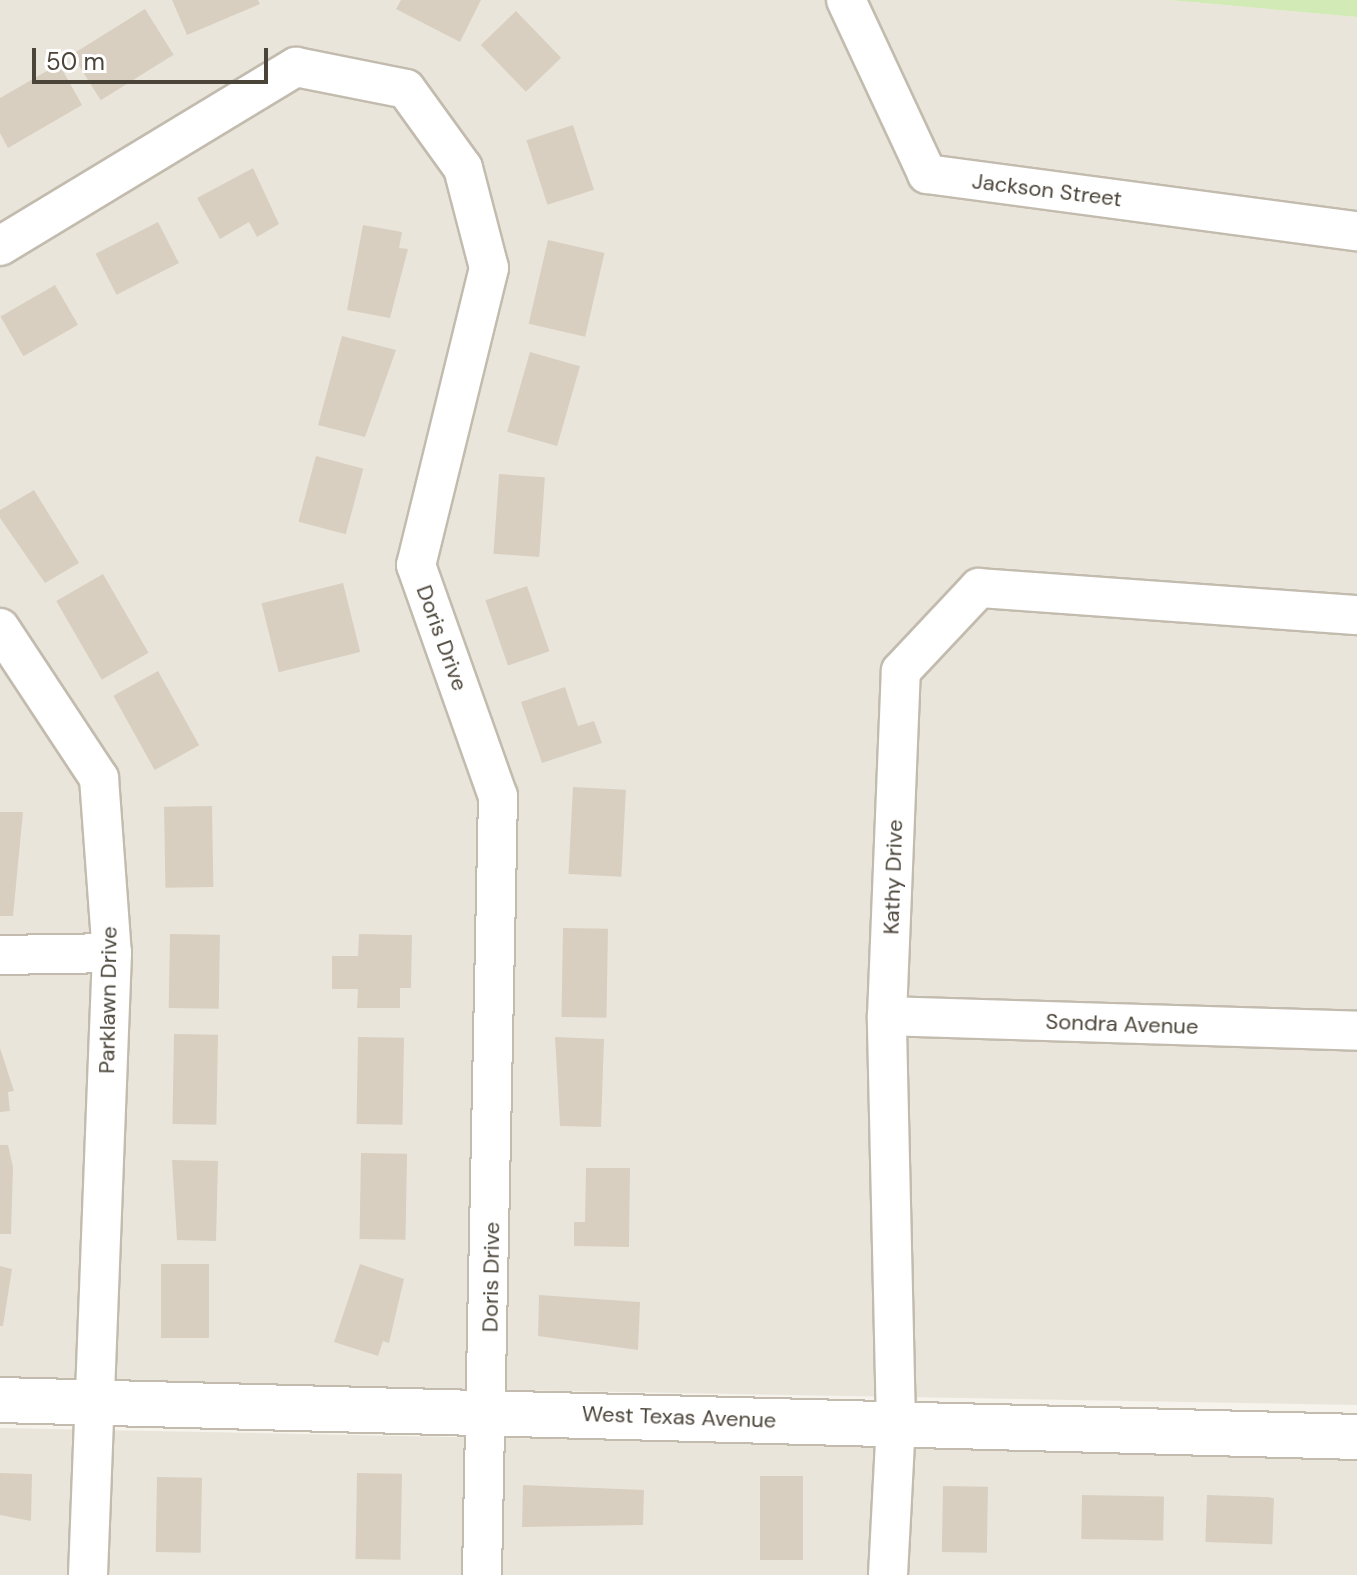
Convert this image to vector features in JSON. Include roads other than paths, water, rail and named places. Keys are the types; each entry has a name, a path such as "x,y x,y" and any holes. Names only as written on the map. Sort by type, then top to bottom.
{"street":[{"name":"Jackson Street","path":"846,0 927,174 1357,231"},
{"name":"Doris Drive","path":"0,246 296,67 406,89 463,168 489,268 416,565 498,796 489,1411 482,1575"},
{"name":"Kathy Drive","path":"888,1575 896,1424 887,1016 901,671 979,588 1357,615"},
{"name":"Parklawn Drive","path":"0,628 99,778 112,953 88,1575"},
{"path":"0,955 112,953"},
{"name":"Sondra Avenue","path":"887,1016 1357,1031"},
{"name":"West Texas Avenue","path":"0,1400 1357,1437"}]}
